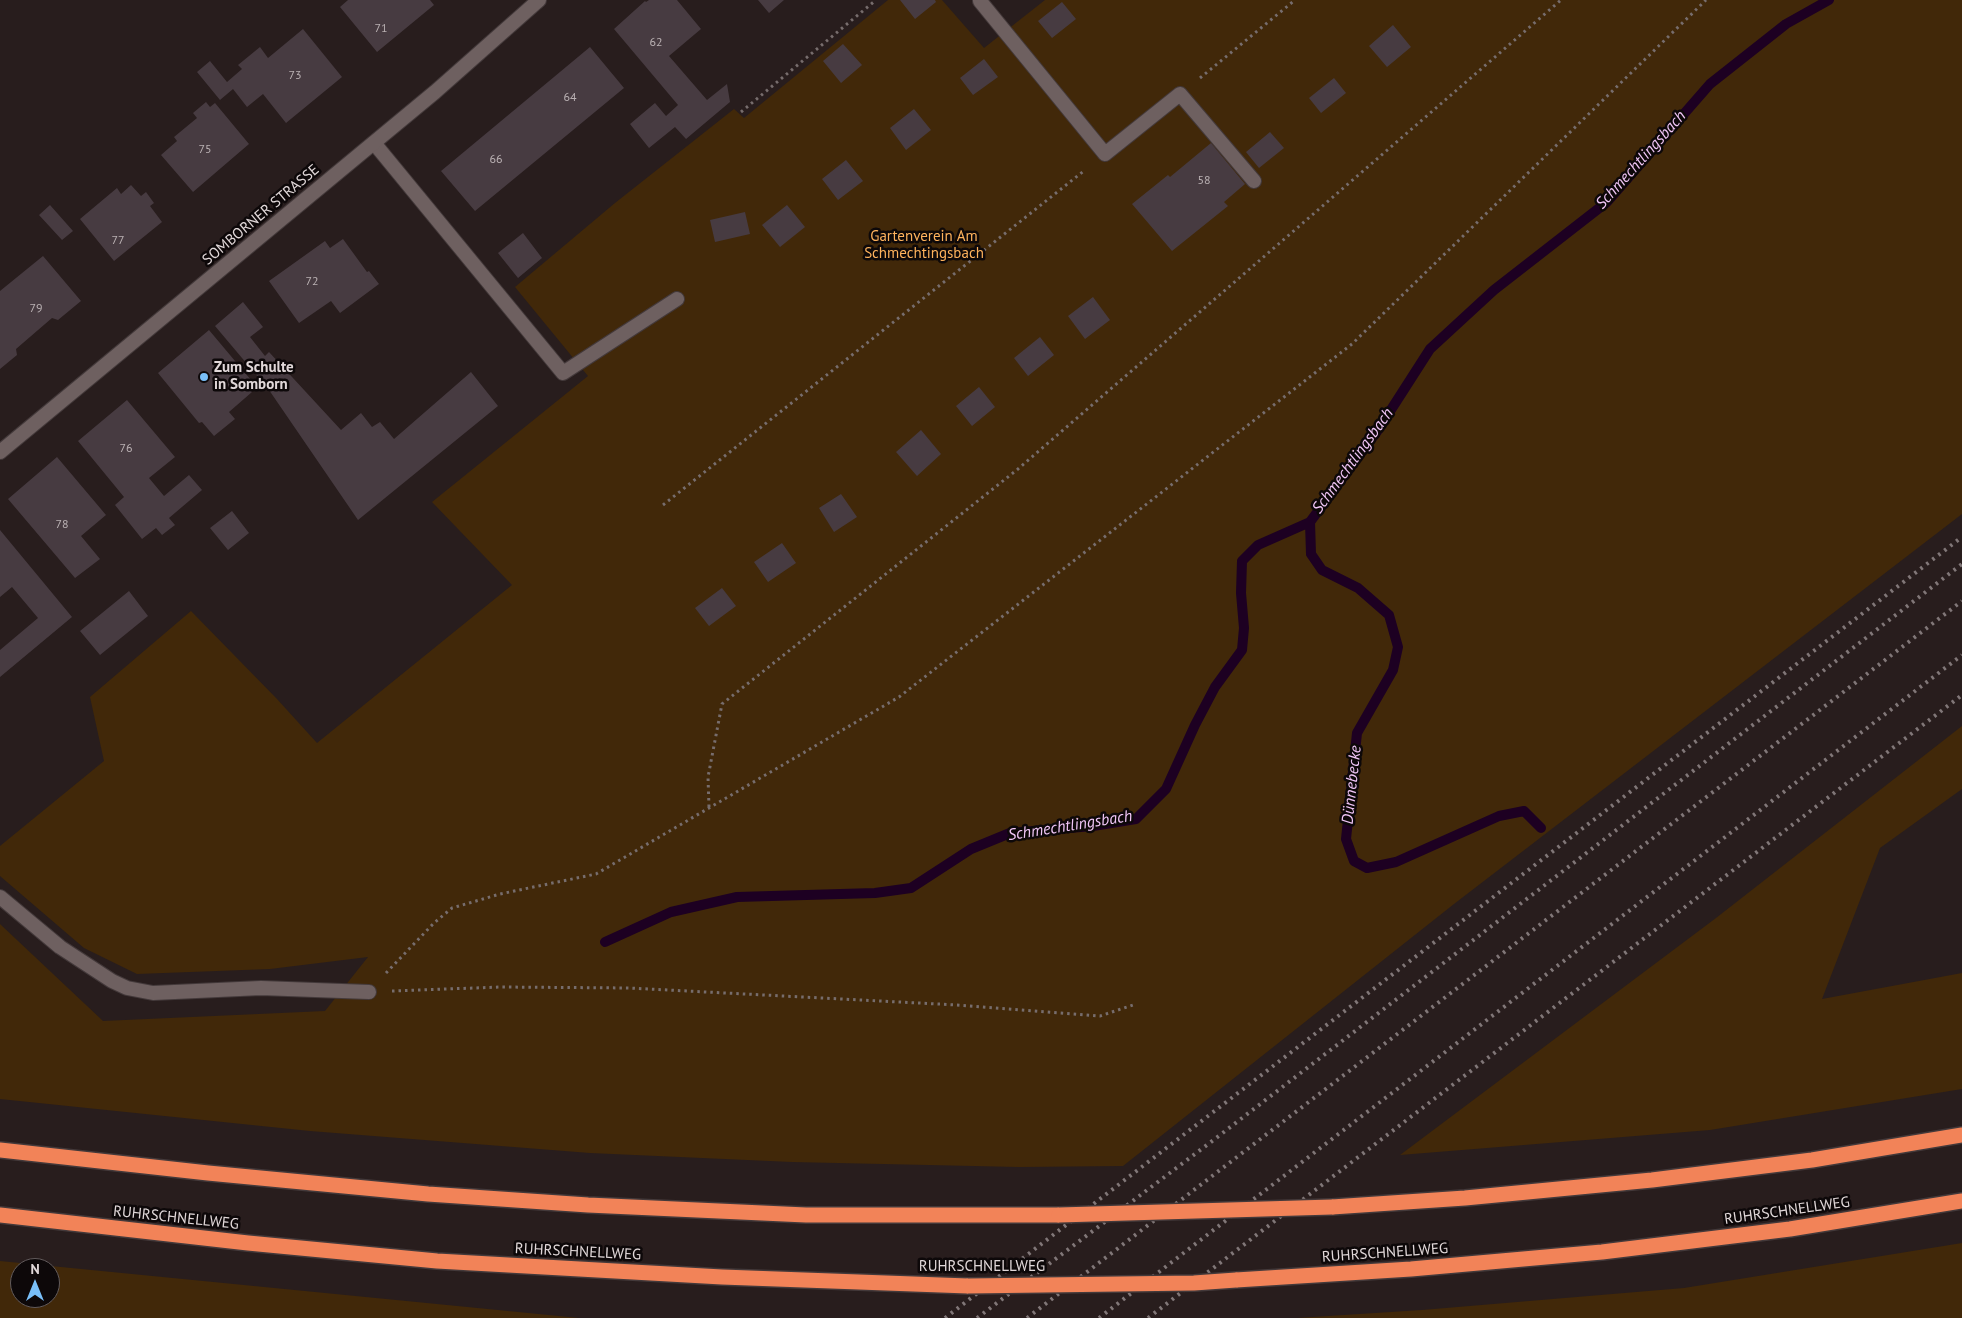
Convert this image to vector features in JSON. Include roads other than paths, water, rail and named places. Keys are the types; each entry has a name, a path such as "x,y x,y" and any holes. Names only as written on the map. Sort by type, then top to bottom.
{"highway":[{"path":"0,1150 208,1173 428,1194 588,1205 806,1216 1059,1216 1332,1207 1465,1198 1652,1180 1812,1160 1962,1135"},
{"name":"RUHRSCHNELLWEG","path":"0,1215 248,1243 437,1260 703,1276 968,1286 1175,1283 1488,1263 1621,1250 1780,1230 1962,1201"}],"street":[{"name":"SOMBORNER STRASSE","path":"0,452 374,143 539,0"},
{"path":"981,0 1105,154 1180,94 1254,181"},
{"path":"374,143 563,373 677,299"},
{"path":"0,897 60,947 112,982 127,988 153,993 261,988 369,992"}],"waterway":[{"name":"Schmechtlingsbach","path":"605,942 671,912 737,897 875,893 911,888 971,849 1010,833 1093,826 1136,819 1166,789 1195,725 1215,687 1242,650 1244,628 1241,593 1242,561 1258,545 1310,522 1378,430 1430,349 1494,290 1607,202 1710,84 1786,24 1829,0"},
{"name":"Dünnebecke","path":"1310,522 1311,554 1322,570 1358,588 1389,615 1398,647 1393,670 1357,733 1346,839 1354,861 1367,868 1396,862 1499,816 1524,811 1541,828"}],"railway":[{"path":"945,1318 1962,537"},
{"path":"977,1318 1207,1145 1962,564"},
{"path":"1027,1318 1962,601"},
{"path":"1099,1318 1962,655"},
{"path":"1148,1318 1962,695"}],"place":[{"name":"Zum Schulte in Somborn","path":"204,377"}],"park label":[{"name":"Gartenverein Am Schmechtingsbach","path":"924,246"}]}
